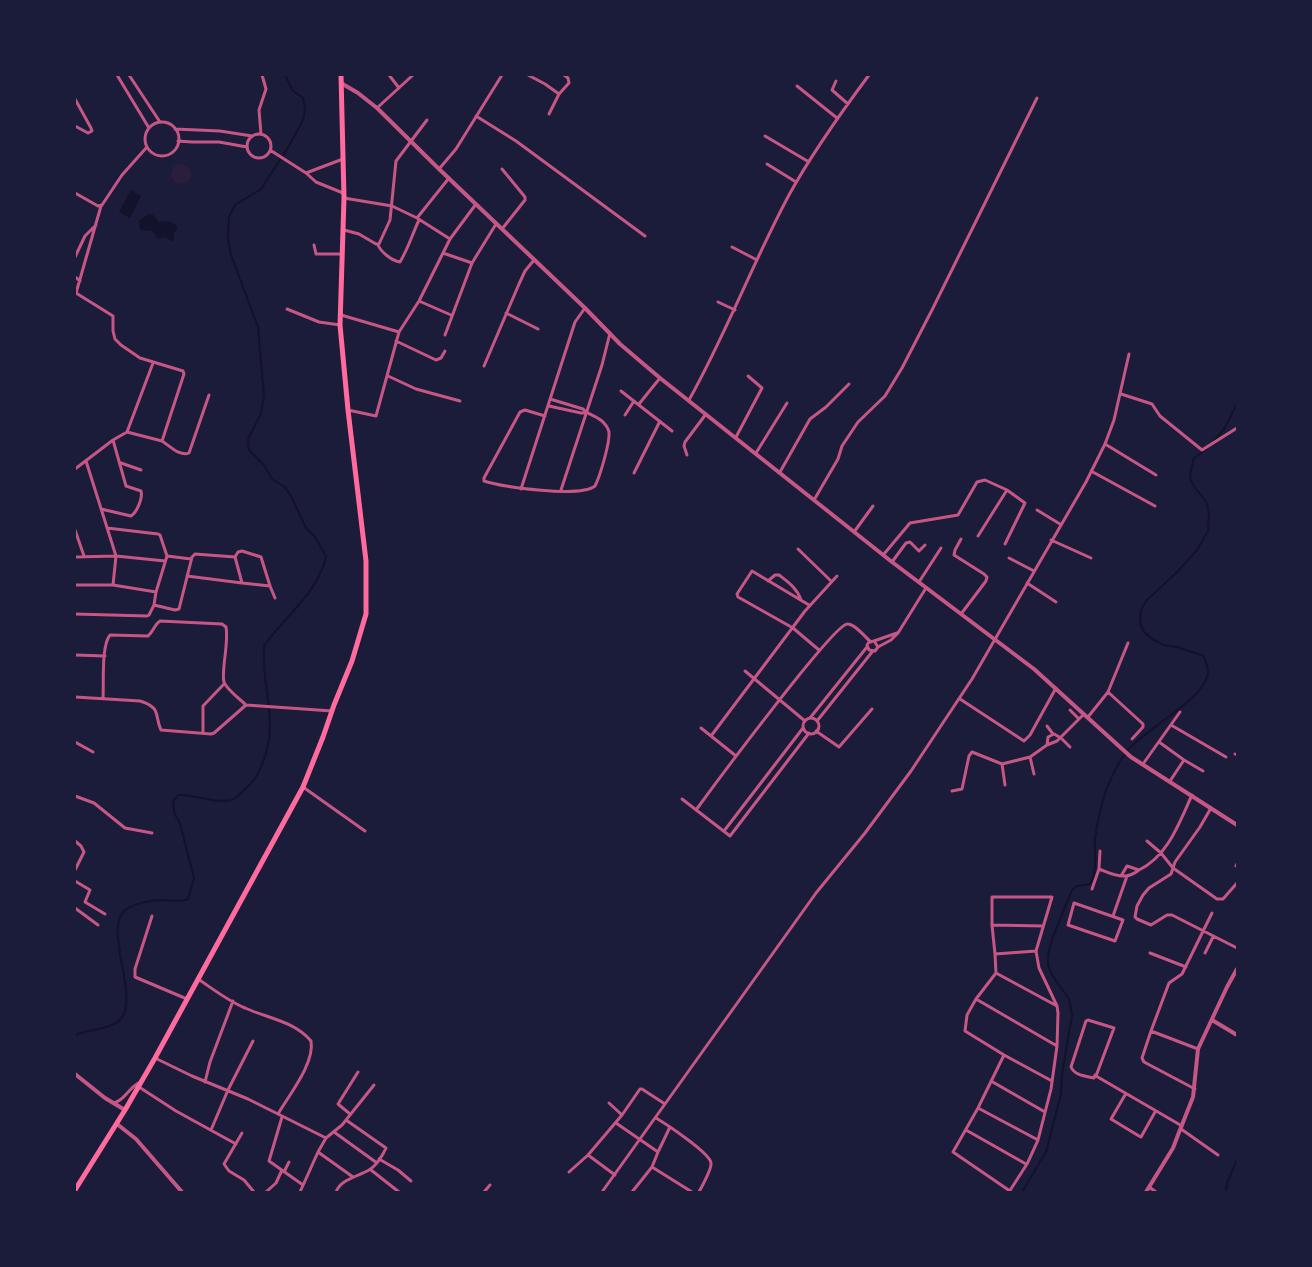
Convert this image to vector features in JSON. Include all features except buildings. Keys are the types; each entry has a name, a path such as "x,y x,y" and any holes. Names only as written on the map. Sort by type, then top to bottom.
{"main road":[{"path":"75,1190 117,1124 155,1058 303,787 357,648 366,614 366,561 340,325 344,230 341,75"}],"street":[{"path":"117,75 149,128"},
{"path":"129,75 160,123"},
{"path":"261,134 259,110 266,89 262,75"},
{"path":"388,75 399,88"},
{"path":"377,108 413,75"},
{"path":"439,169 456,149 502,75"},
{"path":"528,75 558,94"},
{"path":"549,114 558,94 569,83 568,78 564,75"},
{"path":"689,400 796,182 837,118 869,75"},
{"path":"836,81 832,90 848,104"},
{"path":"341,84 358,93 377,108 610,332 620,344 660,378 892,562 1034,669 1131,757 1237,825"},
{"path":"797,86 837,118"},
{"path":"814,500 838,459 842,446 858,422 885,396 902,368 1037,98"},
{"path":"75,99 92,128 91,132 88,133 75,126"},
{"path":"75,112 78,105"},
{"path":"476,116 516,141 645,236"},
{"path":"378,245 390,223 396,161 427,120"},
{"path":"174,128 178,140 174,150 165,156 155,154 147,147 145,138 149,128 160,123 168,124 174,128 220,131 252,136 261,134 268,138 270,142 270,150 265,156 256,158 249,153 248,141 252,136"},
{"path":"765,136 809,162"},
{"path":"178,140 219,142 247,147"},
{"path":"147,147 122,176 101,206 76,293 113,316 115,339 121,345 140,358 181,369 184,374 162,441"},
{"path":"270,150 321,185 344,196 392,206 450,238"},
{"path":"306,173 344,158"},
{"path":"767,164 796,182"},
{"path":"502,169 525,197 525,200 502,228"},
{"path":"344,230 362,235 378,245 381,250 398,263 400,262 409,246 418,219 448,178"},
{"path":"75,193 101,206"},
{"path":"348,410 375,416 388,376 399,332 419,301 450,238 476,204"},
{"path":"75,257 88,231 97,224"},
{"path":"445,335 472,263 496,224"},
{"path":"314,245 316,254 343,254"},
{"path":"732,247 757,260"},
{"path":"443,253 472,263"},
{"path":"484,366 525,271 534,260"},
{"path":"75,277 80,281"},
{"path":"419,301 451,315"},
{"path":"718,302 734,310"},
{"path":"521,489 575,322 585,308"},
{"path":"287,309 319,322 340,325"},
{"path":"506,313 538,329"},
{"path":"340,315 399,332"},
{"path":"561,490 602,365 610,332"},
{"path":"396,341 436,360 441,358 445,351"},
{"path":"602,1192 816,893 865,833 907,777 960,699 1105,444 1114,420 1129,354"},
{"path":"75,469 113,440 127,432 153,363"},
{"path":"388,376 416,389 460,401"},
{"path":"736,438 762,388 748,376"},
{"path":"639,404 660,378"},
{"path":"780,472 810,419 826,407 849,384"},
{"path":"621,391 672,431"},
{"path":"1120,394 1152,404 1160,416 1203,450 1237,428"},
{"path":"127,432 162,441 182,454 189,453 209,395"},
{"path":"545,416 526,410 521,411 484,478 485,481 521,489 589,489 596,484 609,433 607,427 602,420 583,409 550,399"},
{"path":"625,415 634,402"},
{"path":"756,453 787,402"},
{"path":"549,406 581,413 586,412"},
{"path":"687,455 684,443 706,414"},
{"path":"634,473 660,421"},
{"path":"101,509 131,516 134,514 142,496 141,490 126,486 113,440"},
{"path":"1105,444 1156,476"},
{"path":"86,461 116,556 113,585"},
{"path":"120,463 141,470"},
{"path":"1091,471 1155,506"},
{"path":"884,554 910,523 958,515 981,480 1007,490 1025,503 1005,544"},
{"path":"978,536 1007,490"},
{"path":"854,532 874,506"},
{"path":"1037,510 1060,524"},
{"path":"75,614 148,616 154,605 167,556 163,542 158,534 106,528"},
{"path":"75,530 84,556"},
{"path":"961,539 954,555 987,577 961,614"},
{"path":"1051,540 1091,558"},
{"path":"892,562 902,546 907,542 910,542 919,551 925,545"},
{"path":"919,582 940,548"},
{"path":"798,549 831,581"},
{"path":"242,583 235,557 238,552 242,551 262,557 275,598"},
{"path":"154,605 179,609 191,559 195,554 235,557"},
{"path":"75,557 116,556 165,561"},
{"path":"167,556 191,559"},
{"path":"1009,558 1034,571"},
{"path":"810,605 751,571 737,593 737,596 793,628 819,650"},
{"path":"768,581 779,575 798,592 802,601"},
{"path":"187,576 270,586"},
{"path":"711,736 810,605 837,576"},
{"path":"1027,583 1056,602"},
{"path":"75,585 113,585 156,592"},
{"path":"816,731 817,721 873,652 878,647 887,643 898,632 926,588"},
{"path":"103,698 105,656 107,639 110,635 148,636 160,621 222,624 226,627 228,636 224,684 203,706 203,733"},
{"path":"696,810 819,650 841,627 846,624 851,625 878,647"},
{"path":"724,831 803,728 805,721 810,718 867,647 872,642 898,632"},
{"path":"952,792 962,789 969,755 972,752 1002,764 1030,758 1046,745 1054,744 1108,692 1128,644"},
{"path":"867,647 873,652"},
{"path":"75,655 105,656"},
{"path":"745,671 805,721"},
{"path":"224,684 246,705 332,711"},
{"path":"960,699 1024,741 1030,735 1056,688"},
{"path":"1108,692 1143,724 1143,727 1132,739"},
{"path":"75,697 132,699 147,703 156,710 160,730 203,733 214,733 246,705"},
{"path":"816,731 839,747 872,709"},
{"path":"1070,710 1079,719"},
{"path":"1144,764 1180,712"},
{"path":"810,718 817,721"},
{"path":"1171,725 1226,757"},
{"path":"1047,726 1070,747"},
{"path":"701,728 736,756"},
{"path":"803,728 809,733"},
{"path":"682,799 730,836 809,733 816,731"},
{"path":"1046,745 1048,737 1054,734"},
{"path":"75,742 93,752"},
{"path":"1159,742 1202,771"},
{"path":"1030,758 1034,774"},
{"path":"1170,781 1184,760"},
{"path":"1002,764 1005,785"},
{"path":"764,779 771,783"},
{"path":"303,787 365,831"},
{"path":"75,796 94,803 125,828 152,833"},
{"path":"1099,869 1127,876 1146,867 1161,853 1178,825 1192,796"},
{"path":"1211,808 1172,868 1170,875 1149,888 1140,901 1136,917 1152,925 1167,915 1172,914 1202,932 1237,948"},
{"path":"75,841 82,846 84,852 75,870"},
{"path":"1147,841 1161,853 1172,868 1217,899 1221,900 1237,883"},
{"path":"1092,889 1099,869 1100,850"},
{"path":"1122,876 1127,866 1139,870"},
{"path":"1113,916 1127,876"},
{"path":"75,881 90,890 85,902 104,914"},
{"path":"1004,1055 978,1108 953,1150 954,1154 1009,1191 1027,1164 1038,1140 1052,1081 1057,1046 1058,1013 1057,1006 1040,968 1036,951 1052,897 992,897 996,973 976,999 967,1015 965,1031 1052,1081"},
{"path":"1074,903 1113,916 1123,921 1114,941 1068,924 1074,903"},
{"path":"75,908 98,924"},
{"path":"1195,1089 1143,1060 1150,1031 1169,984 1181,976 1212,912"},
{"path":"152,916 135,969 136,978 187,999"},
{"path":"992,925 1043,926"},
{"path":"1205,953 1213,937"},
{"path":"995,954 1036,951"},
{"path":"1150,953 1186,967"},
{"path":"1147,1192 1173,1148 1195,1089 1198,1049 1237,969"},
{"path":"996,973 1057,1006"},
{"path":"198,979 243,1007 287,1024 311,1041 312,1046 302,1076 278,1114"},
{"path":"976,999 1057,1046"},
{"path":"205,1082 232,1001"},
{"path":"1095,1076 1114,1028 1088,1020 1086,1021 1071,1067 1073,1072 1095,1076 1181,1127 1218,1155"},
{"path":"1212,1020 1237,1035"},
{"path":"1150,1031 1198,1049"},
{"path":"211,1130 228,1090 253,1041"},
{"path":"155,1058 205,1082 228,1090 326,1138"},
{"path":"350,1114 338,1104 358,1072"},
{"path":"75,1074 96,1092 125,1110"},
{"path":"1095,1076 1181,1127"},
{"path":"991,1081 1045,1112"},
{"path":"113,1104 120,1102 133,1086 140,1084 176,1111 236,1144"},
{"path":"300,1192 326,1138 346,1120 374,1085"},
{"path":"569,1172 588,1155 616,1123 641,1088 665,1104"},
{"path":"1125,1095 1112,1120 1139,1136 1141,1137 1155,1112"},
{"path":"609,1103 622,1115"},
{"path":"978,1108 1038,1140"},
{"path":"282,1116 268,1162 303,1185"},
{"path":"656,1118 700,1149 710,1160 711,1165 699,1192"},
{"path":"336,1192 338,1187 371,1170 386,1148 346,1120"},
{"path":"616,1123 658,1152"},
{"path":"117,1124 136,1139 182,1192"},
{"path":"632,1192 652,1167 670,1127"},
{"path":"966,1130 1027,1164"},
{"path":"334,1132 378,1161 398,1170 411,1181"},
{"path":"242,1133 224,1164 229,1171 244,1180 254,1192"},
{"path":"318,1152 353,1178"},
{"path":"588,1155 615,1176"},
{"path":"266,1192 276,1183 289,1162"},
{"path":"652,1167 692,1192"},
{"path":"371,1170 399,1192"},
{"path":"484,1192 490,1184"},
{"path":"1149,1187 1156,1192"}],"shaded area":[{"path":"181,164 188,167 191,174 188,181 181,184 174,181 171,174 174,167"},
{"path":"131,190 141,196 130,218 119,212"},
{"path":"149,214 153,215 159,222 168,221 176,225 177,229 174,233 174,240 171,241 166,237 158,239 153,231 141,230 139,221"}],"waterway":[{"path":"75,1035 115,1024 125,1011 125,980 118,929 120,917 128,908 140,903 188,899 194,878 180,824 174,812 173,801 178,795 218,801 231,800 237,797 255,779 267,751 270,721 264,646 309,593 322,569 326,556 315,537 306,528 285,487 272,479 264,465 249,450 248,439 261,414 264,396 258,327 231,255 228,238 229,217 235,205 261,189 289,146 303,120 305,109 303,98 293,91 285,75"},
{"path":"1213,442 1224,429 1237,404"},
{"path":"1022,1192 1046,1152 1061,1094 1062,1074 1072,1015 1069,999 1052,975 1048,965 1048,955 1052,939 1072,890 1077,886 1090,884 1094,874 1095,839 1099,816 1115,770 1128,750 1137,741 1198,692 1205,681 1208,671 1204,656 1177,647 1164,645 1152,639 1144,632 1140,623 1141,610 1146,601 1197,550 1208,531 1209,516 1207,503 1190,479 1194,458 1208,448"},
{"path":"1226,1192 1227,1183 1237,1160"}]}
